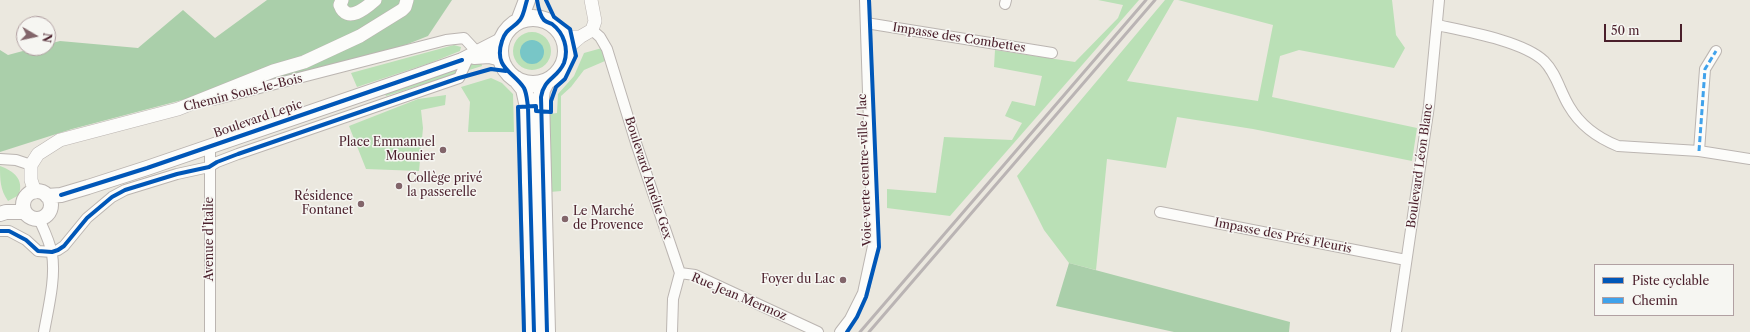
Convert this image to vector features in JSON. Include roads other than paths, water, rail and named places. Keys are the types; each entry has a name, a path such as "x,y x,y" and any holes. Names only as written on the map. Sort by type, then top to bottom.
{"main road":[{"path":"519,21 527,0"},
{"path":"537,0 544,20"},
{"path":"516,79 531,84 546,82 555,76 561,68 565,59 565,43 552,24 536,18 519,21 508,29 500,50 501,59 506,70 524,89 528,107 534,332"},
{"name":"Boulevard Lepic","path":"39,187 147,168 474,54 503,39"},
{"path":"474,54 495,56 501,59"},
{"path":"546,82 541,97 547,332"},
{"path":"39,187 49,211 41,218 31,218 24,210 24,201 39,187"},
{"path":"3,213 24,210"}],"street":[{"path":"342,0 340,5 342,10 345,13 352,14 357,14 364,10 375,0"},
{"path":"195,103 244,82 304,62 360,36 402,10 408,0"},
{"path":"565,43 592,30 595,21 591,0"},
{"path":"840,332 850,319 863,293 873,246 865,0"},
{"name":"Boulevard Léon Blanc","path":"1396,332 1429,106 1439,0"},
{"name":"Impasse des Combettes","path":"866,23 1052,53"},
{"path":"1436,25 1502,41 1521,48 1542,59 1553,74 1576,117 1607,142 1618,146 1699,151 1750,159"},
{"name":"Boulevard Amélie Gex","path":"592,30 600,37 607,49 636,144 680,273"},
{"name":"Chemin Sous-le-Bois","path":"39,187 51,146 60,140 195,103 230,96 446,40 464,38 474,54"},
{"path":"1699,151 1705,69 1716,51"},
{"path":"0,231 10,231 26,240 38,250 52,252 64,246 87,218 112,197 124,190 177,174 209,167 217,162 245,151 459,78 474,54"},
{"name":"Avenue d'Italie","path":"210,146 210,332"},
{"path":"4,159 39,187"},
{"name":"Impasse des Prés Fleuris","path":"1160,212 1406,260"},
{"path":"41,218 52,252 53,268 44,332"},
{"path":"672,332 672,299 680,273"},
{"name":"Rue Jean Mermoz","path":"680,273 695,275 818,332"}],"water":[{"path":"532,40 540,44 544,52 540,60 532,64 524,60 520,52 524,44"}],"railway":[{"path":"860,332 1146,0"},
{"path":"869,332 1155,0"}],"place":[{"name":"Place Emmanuel Mounier","path":"443,150"},
{"name":"Collège privé la passerelle","path":"399,186"},
{"name":"Résidence Fontanet","path":"361,204"},
{"name":"Le Marché de Provence","path":"565,219"},
{"name":"Foyer du Lac","path":"843,280"}]}
